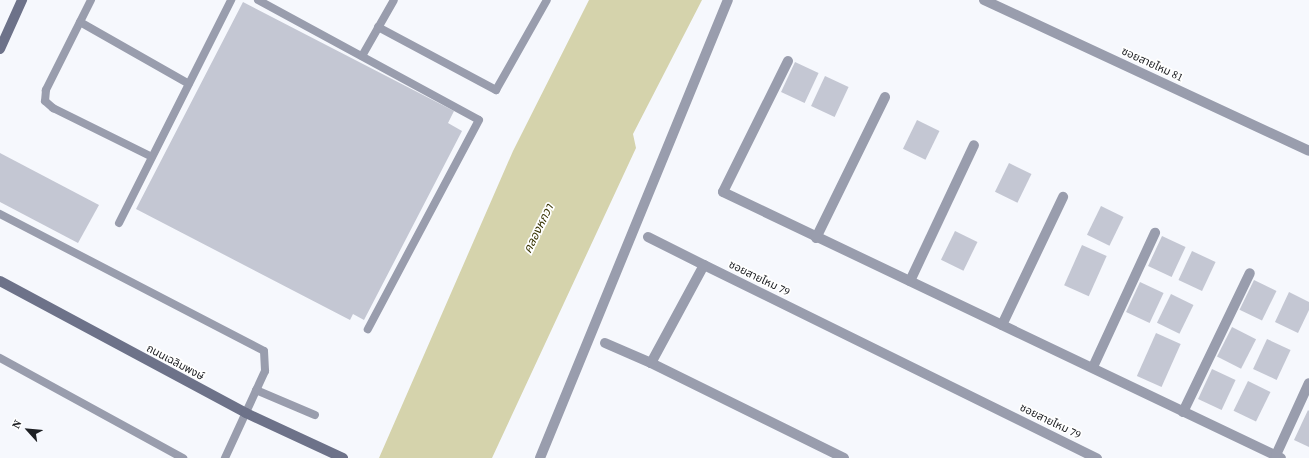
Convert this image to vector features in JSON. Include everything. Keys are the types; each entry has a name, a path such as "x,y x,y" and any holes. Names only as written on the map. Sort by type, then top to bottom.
{"main road":[{"path":"0,49 22,0"},
{"name":"ถนนเฉลิมพงษ์","path":"0,281 246,413 343,458"}],"street":[{"path":"540,458 728,0"},
{"name":"ซอยสายไหม 81","path":"984,0 1309,151"},
{"path":"788,61 723,192 816,238 910,281 1278,457 1309,383"},
{"path":"816,238 884,97"},
{"path":"910,281 974,145"},
{"path":"1002,325 1063,197"},
{"path":"1093,368 1155,233"},
{"name":"ซอยสายไหม 79","path":"648,237 1097,458"},
{"path":"651,363 704,265"},
{"path":"1183,412 1250,273"},
{"path":"605,343 651,363 844,458"}],"lane":[{"path":"91,0 46,90 45,101 53,108 152,158"},
{"path":"119,223 231,0"},
{"path":"258,0 479,120 368,329"},
{"path":"362,56 394,0"},
{"path":"378,27 496,90 547,0"},
{"path":"80,22 189,84"},
{"path":"0,214 264,351 265,371 225,458"},
{"path":"0,358 183,458"},
{"path":"256,390 315,415"}],"water":[{"name":"คลองหกวา","path":"589,0 702,0 633,134 636,148 492,458 379,458 513,151"}],"building":[{"path":"243,2 454,111 448,123 462,131 364,320 353,314 350,320 136,209"},
{"path":"795,62 819,73 805,103 781,92"},
{"path":"825,76 849,87 835,117 811,106"},
{"path":"917,120 939,131 925,160 903,149"},
{"path":"0,153 99,205 78,243 0,202"},
{"path":"1009,163 1031,174 1017,203 995,192"},
{"path":"1101,206 1123,217 1109,246 1087,235"},
{"path":"955,231 977,242 963,271 941,260"},
{"path":"1162,236 1186,247 1172,277 1148,266"},
{"path":"1082,245 1107,256 1089,296 1064,285"},
{"path":"1192,251 1216,262 1202,291 1178,280"},
{"path":"1254,280 1276,291 1262,321 1240,310"},
{"path":"1140,282 1164,293 1150,323 1126,312"},
{"path":"1289,292 1309,302 1309,310 1298,333 1275,322"},
{"path":"1171,294 1193,305 1179,334 1157,323"},
{"path":"1232,327 1256,339 1241,369 1217,356"},
{"path":"1156,333 1181,344 1162,387 1137,376"},
{"path":"1267,339 1291,350 1277,380 1253,369"},
{"path":"1212,369 1236,380 1222,410 1198,399"},
{"path":"1248,381 1270,392 1256,422 1234,411"},
{"path":"1308,410 1309,411 1309,447 1294,440"}]}
